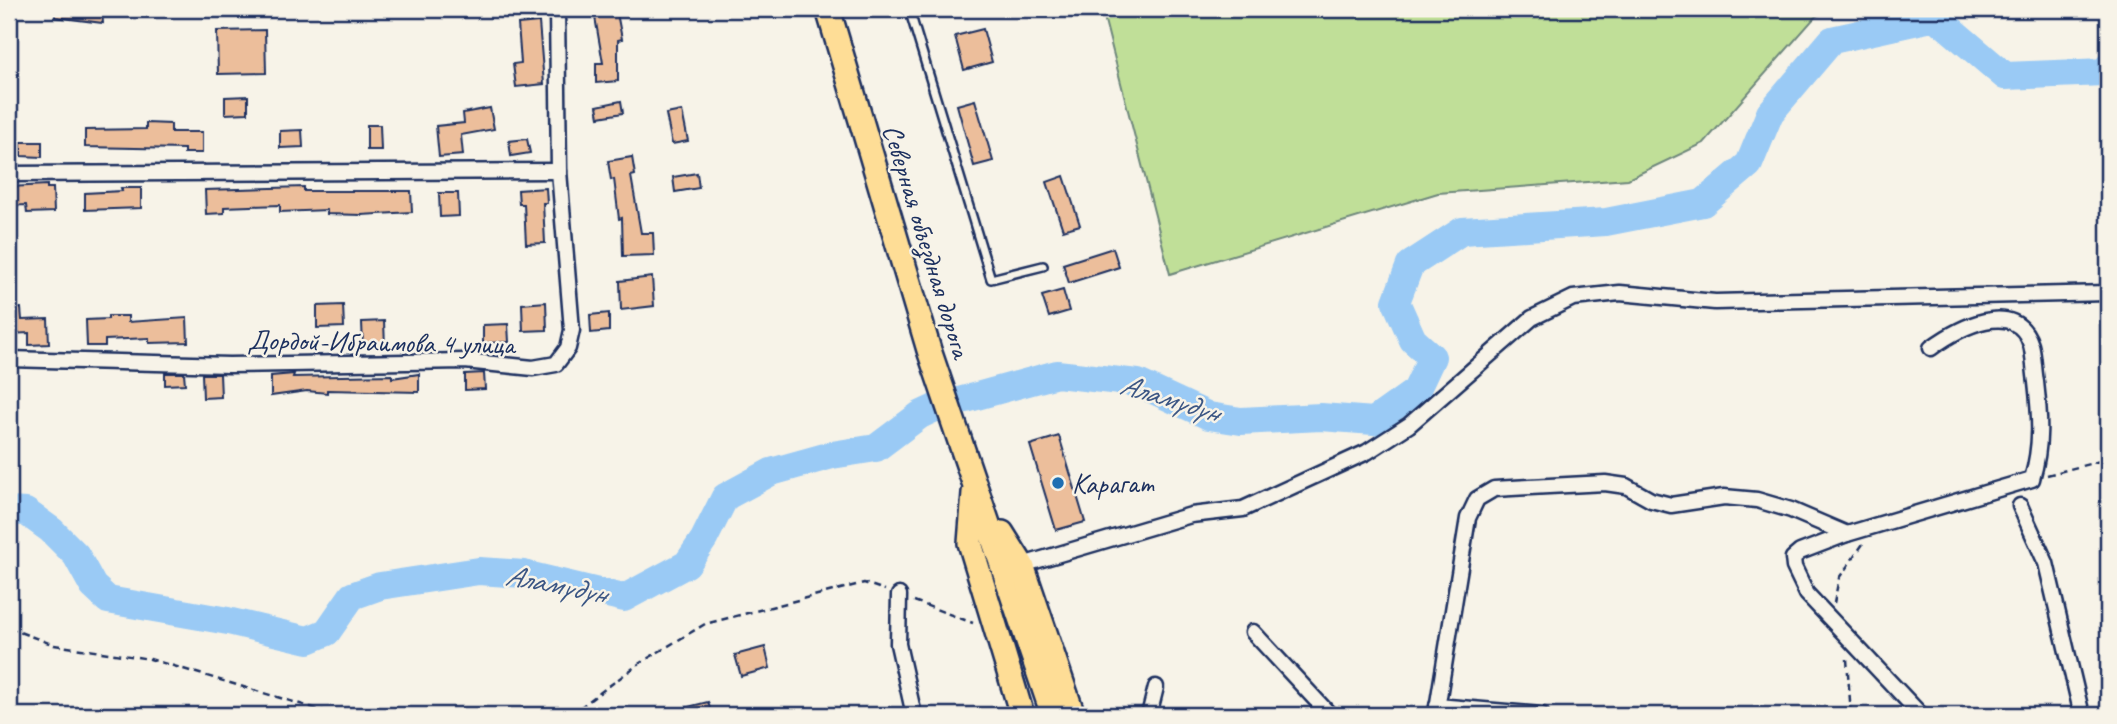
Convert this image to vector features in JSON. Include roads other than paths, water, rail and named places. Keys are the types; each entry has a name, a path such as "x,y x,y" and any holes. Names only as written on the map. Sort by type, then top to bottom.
{"highway":[{"name":"Северная объездная дорога","path":"828,9 929,350 1053,715"},
{"name":"Северная объездная дорога","path":"972,482 980,539 1038,715"},
{"path":"972,482 1022,565 1073,715"},
{"path":"972,482 970,543 1022,715"}],"street":[{"name":"Дордой-Ибраимова 4 улица","path":"9,359 229,365 465,361 533,368 555,364 568,348 572,330 559,172 557,9"},
{"path":"9,174 559,172"},
{"path":"1022,565 1191,516 1243,509 1367,452 1409,425 1532,318 1573,298 1620,293 1715,302 2108,293"},
{"path":"1921,715 1807,594 1794,567 1793,558 1800,552 1847,534 2032,478 2040,453 2041,427 2031,344 2022,330 2012,322 1997,318 1962,329 1931,348"},
{"path":"1542,715 1437,710 1468,519 1477,499 1494,489 1605,483 1626,486 1651,500 1671,505 1724,497 1757,500 1791,510 1847,534"},
{"path":"2020,506 2046,563 2082,715"},
{"path":"899,595 898,644 914,715"},
{"path":"1253,632 1330,715"},
{"path":"1149,715 1156,687"}],"lane":[{"path":"909,9 992,279 1043,266"}],"waterway":[{"name":"Аламүдүн","path":"9,511 26,512 51,530 76,555 93,586 108,600 228,621 308,640 327,632 352,596 380,586 479,571 524,574 624,598 687,564 704,539 725,497 771,472 832,455 876,448 920,415 937,407 1057,374 1138,383 1209,416 1241,421 1321,417 1374,421 1416,391 1432,357 1413,340 1396,302 1410,265 1462,231 1606,222 1703,203 1749,164 1770,113 1832,40 1936,17 2005,76 2104,72 2108,67"}],"place":[{"name":"Карагат","path":"1058,483"}]}
